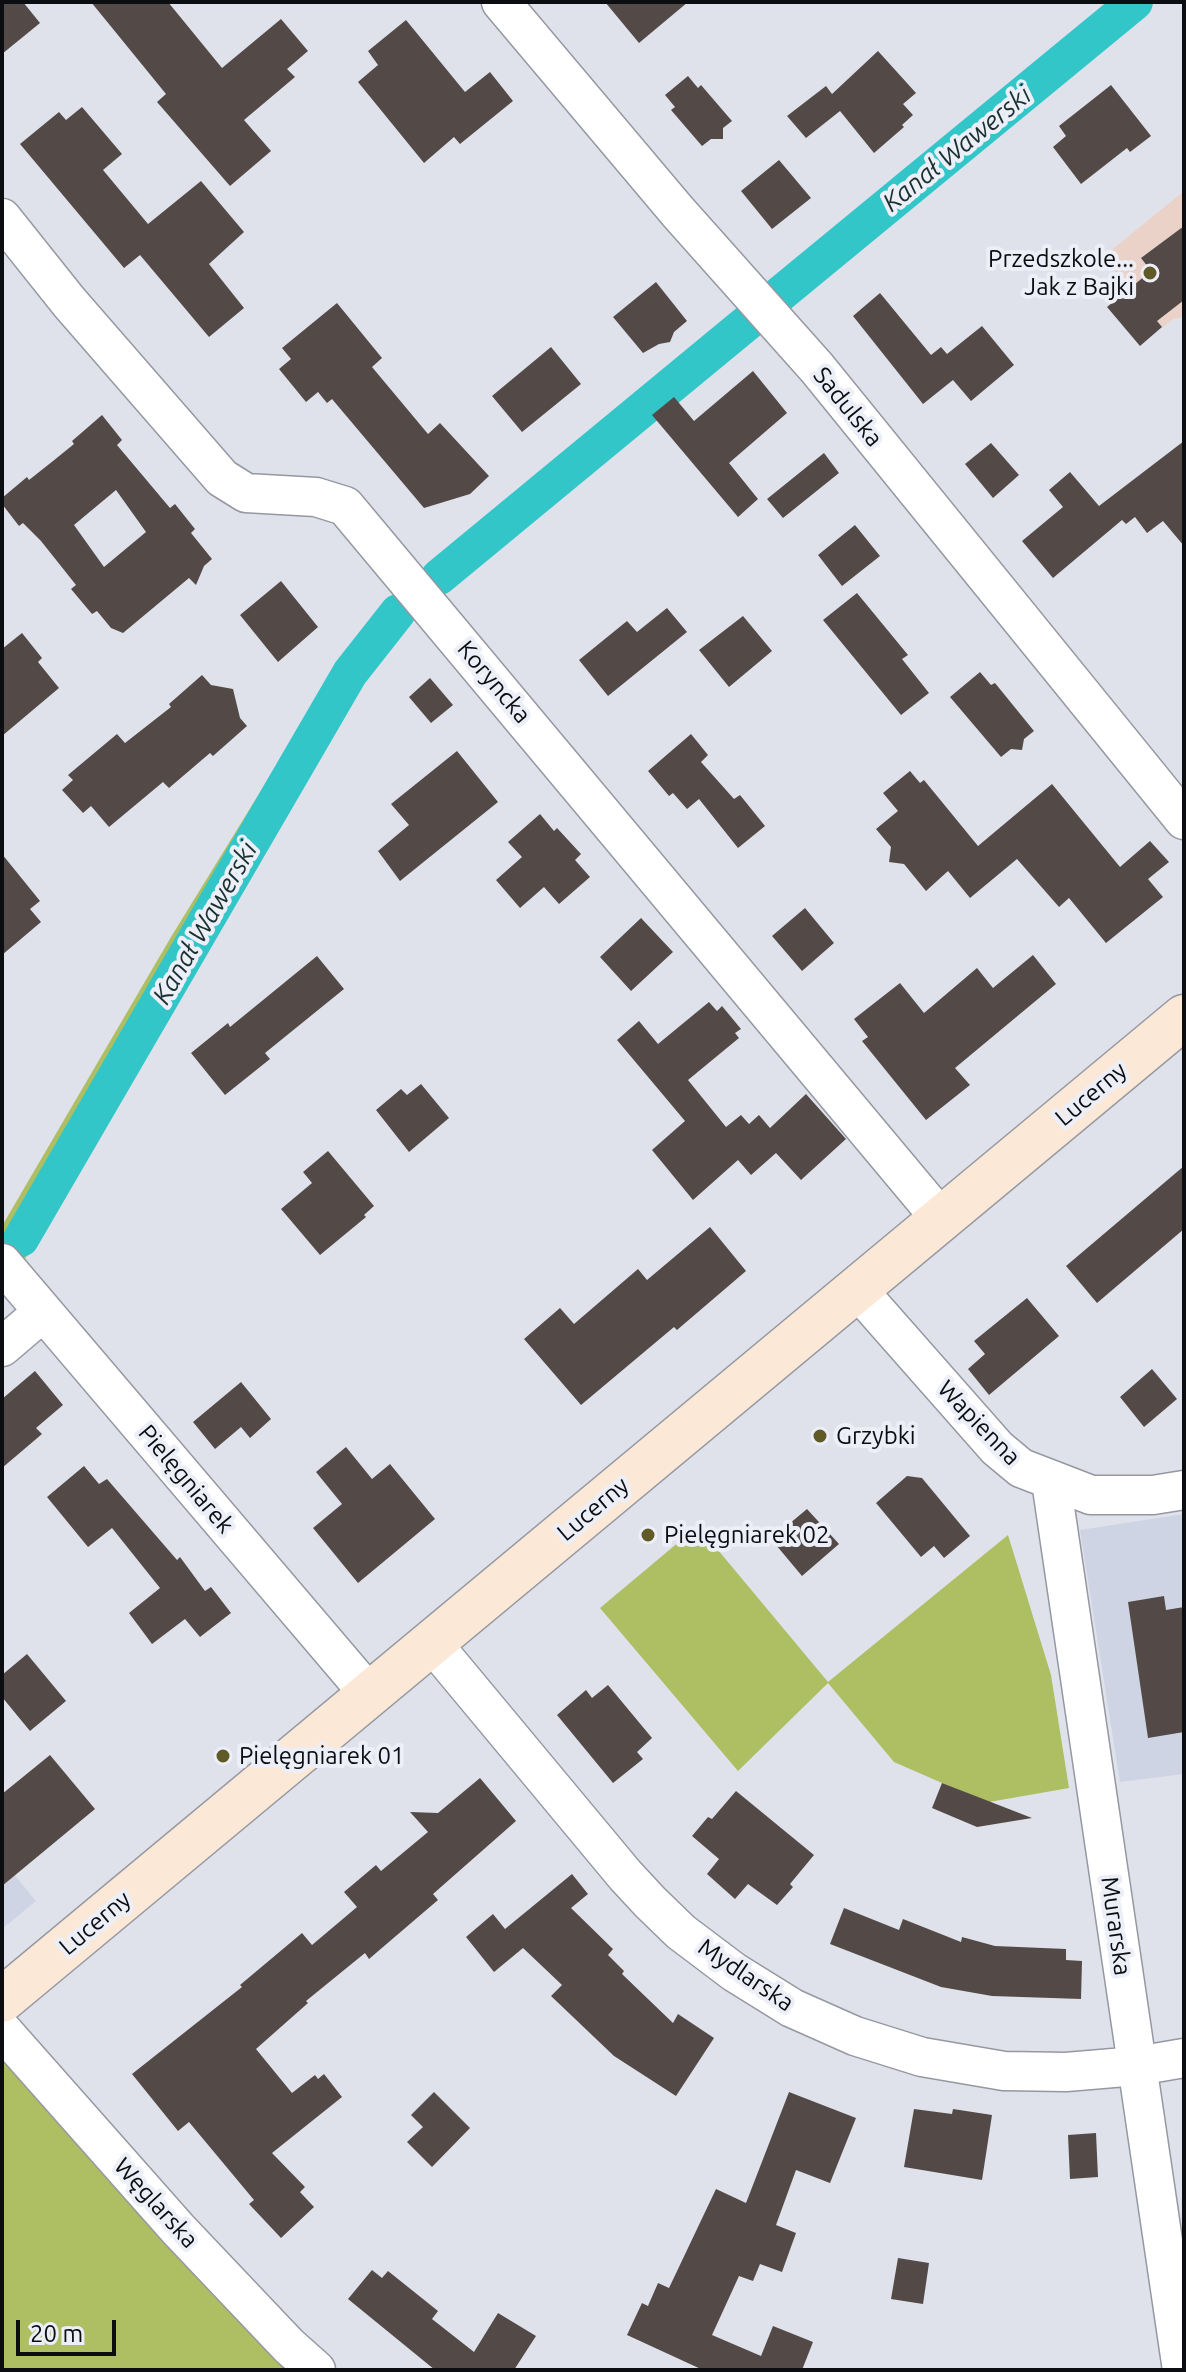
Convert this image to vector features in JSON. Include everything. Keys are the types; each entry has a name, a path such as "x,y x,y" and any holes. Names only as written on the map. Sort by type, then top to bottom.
{"street":[{"name":"Sadulska","path":"501,2 678,212 817,368 1184,820"},
{"name":"Koryncka","path":"2,218 69,302 222,478 246,493 316,497 345,506 941,1219"},
{"name":"Lucerny","path":"2,2000 1184,1017"},
{"name":"Pielęgniarek","path":"2,1263 369,1694"},
{"name":"Wapienna","path":"856,1288 997,1448 1021,1468 1091,1495 1153,1495 1184,1490"},
{"path":"2,1347 43,1312"},
{"name":"Murarska","path":"1051,1481 1182,2370"},
{"name":"Mydlarska","path":"432,1643 650,1902 681,1932 734,1972 792,2008 855,2036 922,2057 1004,2071 1066,2072 1137,2066 1184,2058"},
{"name":"Węglarska","path":"2,2030 178,2229 289,2346 316,2370"}],"shaded area":[{"name":"Przedszkole... Jak z Bajki","path":"1184,191 1184,317 1173,319 1162,328 1103,257"},
{"path":"1184,1514 1184,1774 1120,1782 1080,1530"},
{"path":"2,1860 36,1901 2,1929"}],"green space":[{"path":"1117,2 1150,2 998,129 1001,135 787,307 768,284"},
{"path":"735,315 750,333 446,590 427,567 637,397 634,393"},
{"path":"401,598 414,613 358,679 25,1259 2,1231 2,1226 171,937 278,763 341,664"},
{"path":"698,1526 828,1682 1008,1535 1051,1675 1069,1788 989,1802 942,1783 894,1762 828,1683 738,1771 600,1608"},
{"path":"2,2031 322,2370 2,2370"}],"building":[{"path":"2,2 23,2 40,23 2,54"},
{"path":"91,2 168,2 222,68 281,19 308,51 287,69 295,77 244,120 271,151 230,186 157,102 166,94"},
{"path":"605,2 688,2 639,43"},
{"path":"406,20 465,92 490,72 513,101 460,144 454,137 424,163 358,82 378,65 368,51"},
{"path":"878,51 916,93 903,104 913,115 902,125 904,127 874,153 840,111 806,138 787,116 826,86 832,94"},
{"path":"688,76 698,88 701,85 732,121 723,128 723,139 711,139 702,146 671,110 675,107 665,95"},
{"path":"1111,85 1151,136 1130,152 1127,148 1081,184 1053,147 1066,136 1059,126"},
{"path":"82,107 122,154 103,170 148,224 201,181 244,232 209,264 244,308 209,337 140,255 124,268 20,144 59,112 66,120"},
{"path":"779,160 811,198 772,229 741,191"},
{"path":"1184,226 1184,300 1157,321 1162,327 1140,346 1107,307 1151,271 1141,258"},
{"path":"656,282 687,321 674,332 670,342 643,353 613,317"},
{"path":"880,293 931,355 941,347 947,354 982,326 1014,365 971,401 953,380 923,404 853,316"},
{"path":"337,303 382,358 372,367 428,434 440,423 489,476 470,494 424,508 332,399 327,403 318,392 306,402 279,369 291,359 282,348"},
{"path":"551,347 581,384 522,432 492,396"},
{"path":"753,371 787,413 729,463 758,499 738,517 652,415 674,397 694,421"},
{"path":"102,415 122,440 117,445 170,508 175,504 195,529 191,533 212,559 204,566 196,585 189,578 123,633 111,628 97,611 92,614 71,589 76,585 41,541 23,523 19,526 2,504 2,498 74,444 72,441","holes":["116,490 146,532 104,567 74,525"]},
{"path":"1184,441 1184,546 1163,521 1147,533 1135,517 1126,524 1122,520 1053,578 1022,541 1063,507 1049,490 1070,472 1099,506"},
{"path":"991,443 1019,475 993,498 965,464"},
{"path":"824,453 839,473 783,518 767,499"},
{"path":"855,525 880,556 842,586 818,555"},
{"path":"281,581 318,627 278,662 240,615"},
{"path":"857,593 908,655 902,659 929,693 901,715 823,620"},
{"path":"667,608 687,632 608,696 579,660 627,621 637,632"},
{"path":"743,616 772,651 729,687 699,650"},
{"path":"22,633 42,658 38,662 59,688 2,736 2,649"},
{"path":"980,672 991,685 995,683 1034,731 1024,739 1022,750 1011,749 1001,757 950,697"},
{"path":"202,675 211,685 233,689 240,718 247,726 169,788 163,782 109,827 91,806 83,813 62,790 73,780 68,775 117,734 125,743 171,707 169,704"},
{"path":"430,678 453,705 431,723 409,697"},
{"path":"691,734 708,755 701,762 734,799 740,795 765,826 738,848 699,799 687,809 673,793 669,796 648,771"},
{"path":"457,751 498,802 400,881 378,851 409,825 391,804"},
{"path":"910,771 920,783 924,780 978,846 1052,784 1120,867 1150,841 1169,862 1148,879 1163,897 1106,943 1069,898 1059,907 1017,859 970,898 948,871 926,891 904,864 889,862 891,847 876,829 898,811 883,793"},
{"path":"540,814 581,854 575,860 590,877 559,904 544,887 520,908 496,880 522,857 508,842"},
{"path":"2,854 40,901 30,909 41,922 2,955"},
{"path":"805,908 834,943 802,971 772,936"},
{"path":"641,918 673,952 631,991 600,957"},
{"path":"1033,955 1056,984 955,1068 970,1085 926,1120 862,1041 868,1037 854,1019 900,983 924,1013 977,968 993,988"},
{"path":"317,956 344,989 265,1053 270,1059 225,1095 191,1053 228,1023 230,1027"},
{"path":"709,1002 717,1011 722,1006 741,1029 735,1033 739,1038 688,1080 726,1127 741,1115 749,1124 759,1115 770,1128 806,1094 846,1139 801,1180 776,1153 751,1175 738,1160 693,1200 652,1150 685,1121 617,1040 639,1021 658,1044"},
{"path":"421,1084 449,1118 409,1152 376,1110 401,1089 407,1095"},
{"path":"328,1151 374,1206 364,1215 366,1217 320,1255 281,1209 312,1183 303,1172"},
{"path":"1184,1166 1184,1229 1097,1303 1066,1266"},
{"path":"710,1227 746,1271 581,1405 524,1339 560,1308 574,1324 638,1269 647,1280"},
{"path":"1027,1298 1059,1336 989,1395 968,1369 985,1354 974,1341"},
{"path":"1152,1369 1177,1399 1144,1427 1120,1397"},
{"path":"35,1371 63,1405 36,1428 42,1434 2,1468 2,1399"},
{"path":"241,1382 271,1419 250,1438 241,1427 215,1449 193,1422"},
{"path":"346,1447 372,1479 390,1464 435,1519 358,1583 313,1528 342,1504 316,1472"},
{"path":"84,1466 99,1484 107,1479 177,1560 180,1557 205,1591 211,1587 231,1613 200,1637 185,1619 152,1644 129,1613 160,1588 112,1528 88,1547 47,1497"},
{"path":"907,1476 922,1478 970,1536 944,1558 934,1546 921,1557 876,1503"},
{"path":"807,1509 839,1544 802,1576 771,1539"},
{"path":"1164,1596 1166,1610 1184,1607 1184,1732 1148,1738 1128,1602"},
{"path":"27,1654 66,1701 30,1731 2,1697 2,1675"},
{"path":"608,1685 652,1738 637,1752 643,1759 613,1783 557,1715 586,1690 592,1698"},
{"path":"50,1755 95,1809 2,1886 2,1794"},
{"path":"480,1778 516,1821 433,1894 438,1900 369,1959 365,1953 306,2001 308,2003 256,2049 292,2093 315,2075 318,2079 324,2074 342,2097 272,2153 305,2187 300,2192 314,2207 281,2238 249,2204 254,2200 189,2122 178,2131 132,2074 242,1987 240,1985 302,1933 312,1945 357,1907 344,1892 376,1865 381,1871 428,1832 410,1812 438,1813"},
{"path":"942,1783 1032,1818 977,1827 932,1808"},
{"path":"736,1791 814,1855 777,1905 748,1884 735,1899 707,1874 719,1859 692,1836 708,1817 712,1819"},
{"path":"572,1874 588,1894 571,1908 613,1949 608,1955 624,1971 622,1974 673,2023 678,2014 714,2038 676,2096 614,2056 551,1996 562,1985 523,1948 494,1972 466,1937 493,1914 505,1929"},
{"path":"844,1908 899,1930 903,1919 961,1942 962,1937 995,1946 1066,1949 1066,1960 1082,1961 1081,1999 992,1996 941,1987 830,1944"},
{"path":"434,2092 470,2128 432,2167 407,2142 423,2127 411,2115"},
{"path":"789,2092 856,2118 830,2183 796,2170 776,2225 796,2233 782,2272 760,2264 753,2281 739,2276 712,2335 761,2356 773,2326 813,2342 802,2370 703,2370 627,2335 642,2303 648,2306 658,2283 669,2288 716,2189 746,2203"},
{"path":"914,2109 952,2114 953,2109 992,2115 982,2180 904,2167"},
{"path":"1096,2133 1098,2177 1070,2179 1068,2135"},
{"path":"898,2258 929,2263 923,2304 891,2299"},
{"path":"372,2270 382,2278 388,2271 438,2311 432,2319 474,2352 498,2313 536,2336 514,2370 435,2370 348,2299"}],"waterway":[{"name":"Kanał Wawerski","path":"779,295 1135,2"},
{"name":"Kanał Wawerski","path":"439,577 748,322"},
{"name":"Kanał Wawerski","path":"21,1239 350,673 398,612"}],"place":[{"name":"Przedszkole... Jak z Bajki","path":"1150,273"},
{"name":"Grzybki","path":"820,1436"},
{"name":"Pielęgniarek 02","path":"648,1535"},
{"name":"Pielęgniarek 01","path":"223,1756"}]}
